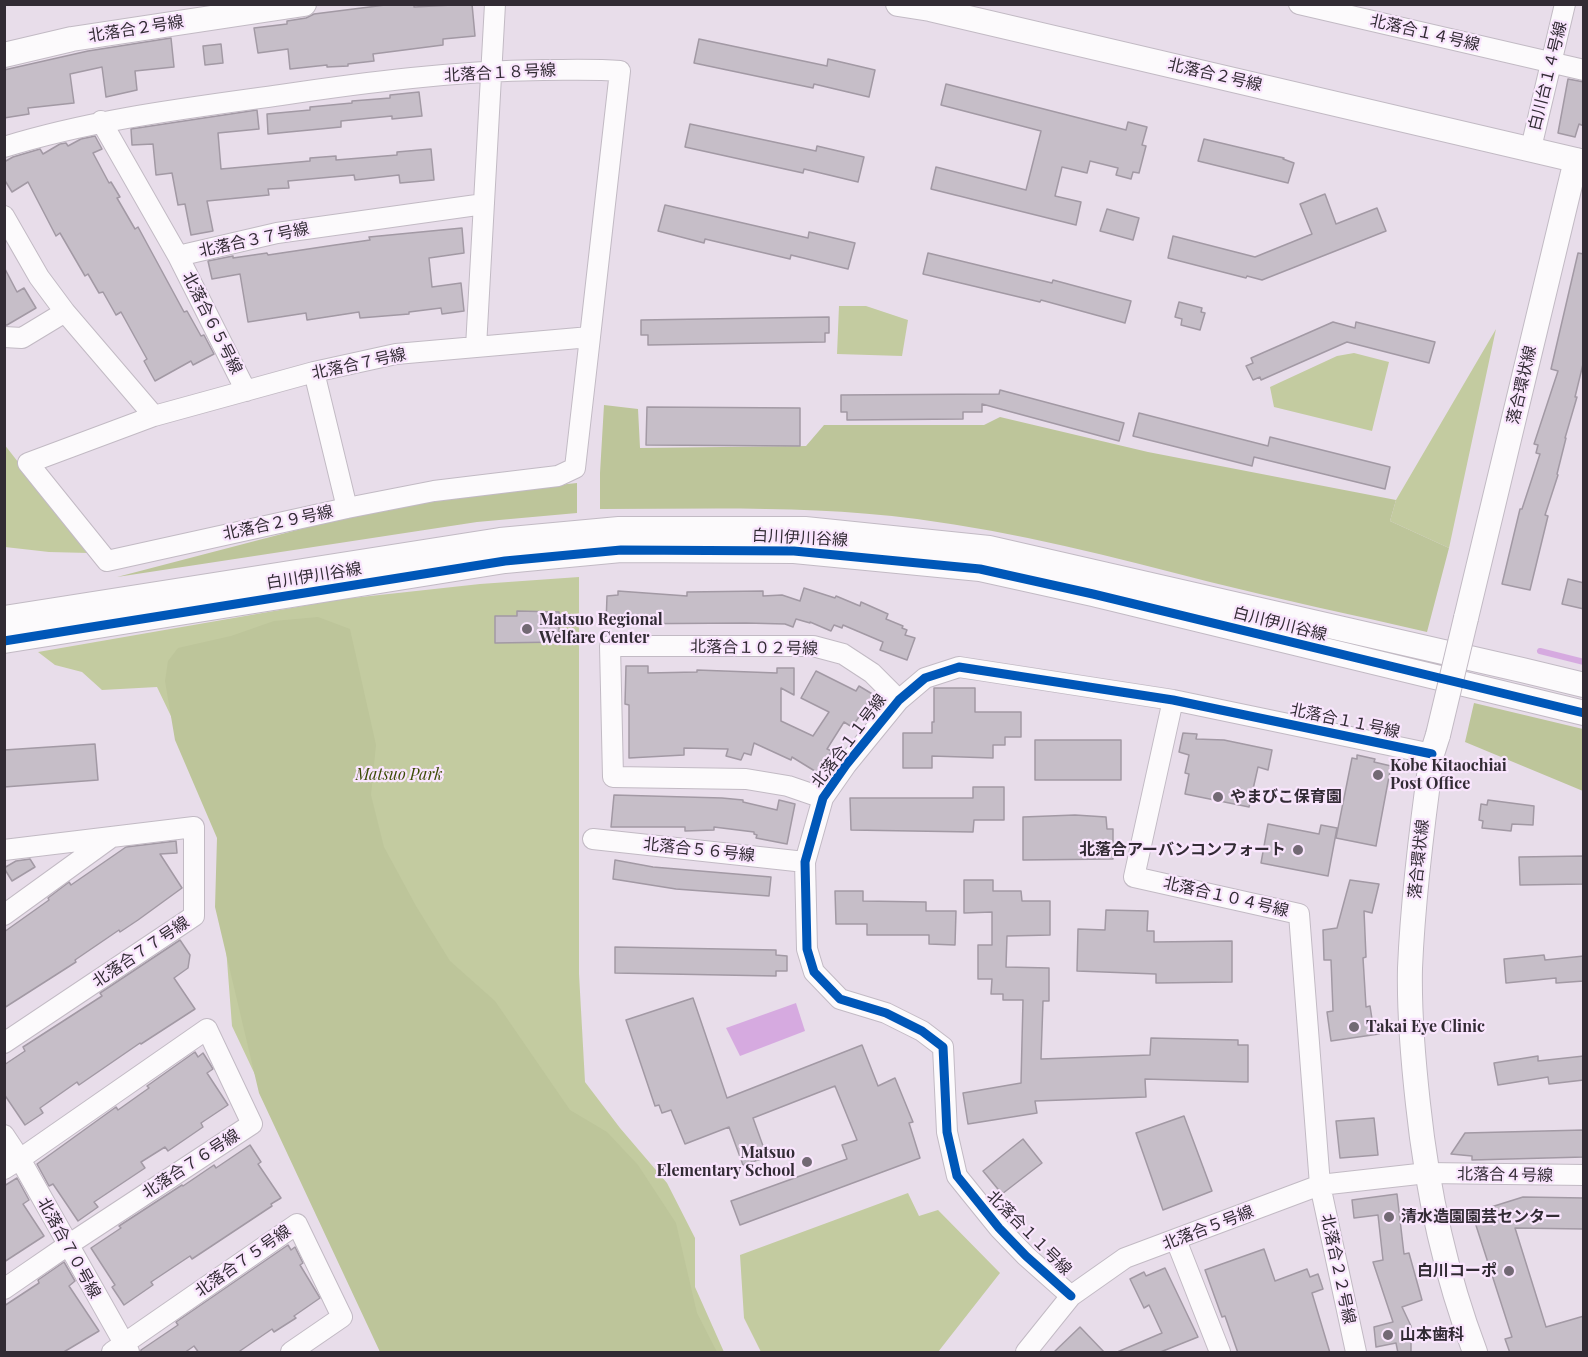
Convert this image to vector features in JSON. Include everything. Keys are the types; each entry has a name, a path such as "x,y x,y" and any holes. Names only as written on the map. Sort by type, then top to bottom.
{"street":[{"name":"北落合２号線","path":"4,55 72,39 304,4"},
{"path":"495,4 476,347 590,337"},
{"name":"北落合２号線","path":"898,4 930,9 1580,161"},
{"name":"北落合１４号線","path":"1299,4 1584,70"},
{"name":"白川台１４号線","path":"1531,148 1565,4"},
{"name":"北落合１８号線","path":"4,147 45,134 101,121 407,78 491,71 600,69 620,71 590,337"},
{"name":"北落合３７号線","path":"101,121 178,256 277,233 484,204"},
{"name":"落合環状線","path":"1475,1353 1463,1320 1431,1200 1412,1053 1410,970 1416,876 1435,745 1580,161"},
{"path":"4,216 39,277 65,312 154,416"},
{"name":"北落合６５号線","path":"178,256 246,391"},
{"path":"4,337 22,338 65,312"},
{"name":"北落合２９号線","path":"154,416 28,463 107,561 434,491 558,476 575,468 590,337"},
{"name":"北落合７号線","path":"154,416 314,372 396,354 476,347"},
{"path":"314,372 347,508"},
{"name":"白川伊川谷線","path":"4,618 500,540 620,529 806,529 989,548 1500,664 1584,686"},
{"name":"白川伊川谷線","path":"4,641 505,561 621,550 794,550 980,569 1094,594 1584,713"},
{"name":"北落合１０２号線","path":"823,798 788,786 746,779 613,777 610,646 813,646 843,654 872,673 899,700"},
{"name":"北落合１１号線","path":"1071,1296 999,1228 957,1176 947,1132 943,1047 922,1031 886,1013 840,999 814,972 807,949 805,862 823,798 846,765 899,700 925,678 958,667 1173,700 1435,745"},
{"name":"北落合１０４号線","path":"1173,700 1134,877 1299,914 1320,1185"},
{"name":"北落合７７号線","path":"4,850 194,827 194,916 4,1043"},
{"path":"4,915 111,837"},
{"name":"北落合５６号線","path":"593,839 805,862"},
{"name":"北落合７６号線","path":"4,1289 252,1124 207,1029 12,1164"},
{"name":"北落合７０号線","path":"4,1134 12,1164 68,1245 122,1350"},
{"name":"北落合５号線","path":"1026,1353 1071,1296 1125,1258 1320,1185 1427,1173"},
{"name":"北落合４号線","path":"1427,1173 1584,1175"},
{"name":"北落合２２号線","path":"1320,1185 1356,1353"},
{"name":"北落合７５号線","path":"122,1350 297,1224 342,1317 291,1353"},
{"path":"1176,1240 1220,1353"}],"green space":[{"path":"839,306 866,306 908,320 902,356 837,354"},
{"path":"1496,329 1449,548 1390,521 1396,500"},
{"path":"1354,353 1389,362 1372,431 1274,407 1270,387 1337,356"},
{"path":"604,405 638,409 640,448 806,446 824,425 984,425 1000,417 1148,452 1396,500 1390,521 1449,548 1427,632 1237,589 1065,546 954,524 878,515 799,510 600,509"},
{"path":"4,444 89,553 49,552 5,547"},
{"path":"577,483 577,513 477,522 117,577 389,506"},
{"name":"Matsuo Park","path":"579,577 579,974 585,1082 620,1128 667,1183 695,1238 695,1287 724,1352 386,1352 232,1026 222,895 229,837 157,687 102,690 82,672 55,665 38,652 343,599 480,584"},
{"name":"Matsuo Park","path":"318,617 350,629 376,745 371,795 384,847 416,906 450,961 495,1001 570,1110 607,1132 638,1165 676,1223 697,1313 717,1352 380,1352 259,1093 215,907 217,838 175,740 165,681 168,661 178,648 231,636 274,621"},
{"path":"1474,703 1583,729 1583,791 1465,742"},
{"path":"908,1193 919,1216 938,1210 1000,1273 938,1352 761,1352 744,1318 740,1255"}],"shaded area":[{"path":"796,1003 805,1031 740,1056 726,1028"}],"building":[{"path":"393,4 414,4 414,7 472,4 475,36 443,39 443,45 373,54 374,61 348,64 348,66 327,67 327,65 290,69 288,49 258,53 254,28 287,24 287,21 306,18 314,14"},
{"path":"171,38 174,67 135,71 137,90 106,97 102,67 70,74 74,103 28,108 29,114 4,118 4,70 88,51"},
{"path":"699,39 827,66 828,59 875,70 869,97 814,84 813,88 694,63"},
{"path":"221,44 223,63 205,65 203,46"},
{"path":"1568,79 1584,82 1584,126 1579,124 1575,137 1558,133"},
{"path":"946,84 1126,130 1128,122 1147,127 1142,145 1146,146 1139,173 1133,172 1131,179 1116,175 1118,168 1090,161 1087,173 1062,167 1055,196 1081,202 1076,225 931,189 936,167 1026,190 1041,131 941,105"},
{"path":"419,92 422,116 392,119 392,116 341,121 341,127 268,134 267,114 310,110 310,107 390,98 390,95"},
{"path":"257,110 259,129 218,133 221,169 310,161 310,158 336,156 336,160 397,155 397,152 431,149 434,180 400,183 399,175 355,180 354,175 288,181 289,188 268,189 269,195 207,201 213,231 191,235 185,204 178,205 172,173 156,175 153,144 132,145 131,129"},
{"path":"690,124 816,151 817,146 864,157 858,182 804,169 803,173 685,147"},
{"path":"95,136 102,149 93,153 109,183 111,182 120,197 117,198 135,229 138,227 184,312 187,311 214,354 193,365 191,361 155,381 144,361 147,359 121,312 116,315 103,292 99,293 88,274 85,276 60,233 56,236 28,182 12,192 4,179 4,162 13,157 40,149 43,154 60,144 66,143 68,146 81,139"},
{"path":"1204,139 1284,158 1294,163 1288,183 1198,161"},
{"path":"1325,194 1336,224 1377,208 1386,231 1262,280 1168,258 1173,236 1255,257 1312,234 1300,204"},
{"path":"665,205 808,238 809,232 855,243 848,269 791,255 790,259 705,239 704,243 658,231"},
{"path":"1107,209 1139,218 1133,240 1100,231"},
{"path":"462,228 464,253 429,258 432,287 461,283 464,311 442,314 441,308 409,312 409,314 360,318 359,312 307,320 306,313 248,322 240,274 212,279 208,261 370,240 369,237"},
{"path":"928,253 1052,283 1053,280 1131,301 1125,323 1041,300 1040,302 923,274"},
{"path":"1578,253 1584,254 1584,360 1558,475 1545,515 1548,516 1530,590 1502,584 1520,509 1522,509 1540,454 1536,453 1538,445 1534,444 1558,371 1551,369"},
{"path":"4,267 17,292 24,288 36,308 7,325 4,325"},
{"path":"1179,302 1202,308 1201,312 1205,313 1200,330 1181,325 1182,319 1175,317"},
{"path":"829,317 829,333 825,333 825,342 648,345 648,335 641,335 641,320"},
{"path":"1333,322 1355,328 1356,322 1435,342 1429,363 1347,342 1261,380 1260,377 1253,380 1246,366 1253,363 1251,358"},
{"path":"1000,390 1124,423 1119,441 982,404 982,412 963,412 963,419 847,420 847,412 841,412 841,395 999,394"},
{"path":"647,407 800,408 800,446 646,445"},
{"path":"1139,413 1268,446 1270,437 1390,467 1385,489 1254,457 1252,466 1133,436"},
{"path":"1568,579 1584,583 1584,609 1562,604"},
{"path":"804,588 835,598 836,596 860,606 861,602 888,614 886,619 903,626 902,628 907,630 905,635 915,638 907,660 880,650 883,642 843,625 842,628 834,625 831,631 796,619 793,627 785,624 746,623 606,624 607,596 618,595 618,591 687,596 687,592 763,591 763,596 782,595 800,601"},
{"name":"Matsuo Regional Welfare Center","path":"517,611 559,612 559,642 495,643 495,616 517,616"},
{"path":"626,666 648,666 648,673 697,672 697,670 777,673 777,668 794,668 794,695 781,688 781,721 813,736 829,712 801,698 816,671 856,691 859,686 874,695 852,727 844,722 827,749 832,751 818,773 792,757 791,760 754,743 751,755 744,753 741,760 726,756 728,749 684,748 684,755 629,758 629,705 625,704"},
{"path":"934,688 975,688 975,712 1021,712 1021,737 1005,737 1005,745 993,745 993,758 932,756 932,768 903,768 903,733 932,733"},
{"path":"1183,733 1197,734 1196,739 1224,740 1272,750 1268,770 1258,767 1249,807 1185,794 1189,774 1185,773 1189,755 1179,752"},
{"path":"1035,740 1121,740 1121,780 1035,780"},
{"path":"95,744 98,780 4,787 4,750"},
{"path":"1357,755 1391,766 1376,846 1336,838 1352,758 1357,759"},
{"path":"973,787 1004,787 1004,820 974,820 973,832 851,830 850,798 973,798"},
{"path":"614,795 722,798 743,800 743,802 777,810 779,800 795,804 787,844 756,838 757,835 754,832 714,827 714,830 685,831 685,827 611,827"},
{"path":"1488,800 1534,806 1533,825 1512,824 1511,831 1482,828 1483,821 1479,820 1481,804 1487,805"},
{"path":"1075,815 1106,817 1107,829 1113,829 1113,859 1023,860 1023,817"},
{"name":"北落合アーバンコンフォート","path":"1268,824 1319,834 1321,825 1337,828 1328,876 1261,863"},
{"path":"176,841 177,853 160,854 182,888 138,920 75,960 76,962 4,1008 4,932 49,900 48,898 69,882 71,885 126,847"},
{"path":"1584,856 1584,884 1520,885 1519,857"},
{"path":"30,859 35,867 12,881 4,868 16,861"},
{"path":"615,860 653,867 771,877 769,896 676,889 613,879"},
{"path":"964,880 993,880 993,891 1021,891 1022,901 1050,901 1050,935 1007,936 1006,967 1049,968 1049,1001 1043,1001 1041,1059 1150,1055 1151,1038 1238,1040 1238,1045 1248,1045 1248,1082 1145,1079 1146,1097 1035,1101 1037,1113 968,1124 963,1093 1021,1083 1023,1000 1003,1000 1003,994 991,994 992,979 978,979 978,945 992,945 992,912 964,913"},
{"path":"1350,880 1379,884 1372,913 1364,911 1366,957 1363,958 1366,1007 1370,1006 1372,1019 1377,1019 1379,1034 1331,1041 1327,1012 1333,1011 1331,960 1324,960 1323,930 1337,928"},
{"path":"835,891 863,891 863,901 926,902 926,911 956,911 955,945 929,944 929,935 867,935 867,924 836,924"},
{"path":"1106,910 1148,911 1147,931 1154,931 1154,942 1232,941 1232,982 1156,983 1156,974 1077,971 1078,929 1105,930"},
{"path":"180,940 190,955 188,968 174,978 195,1009 79,1085 77,1082 40,1108 43,1113 25,1125 4,1094 4,1065 25,1051 23,1047 102,996 100,993"},
{"path":"615,947 776,950 776,955 787,956 787,971 776,971 776,976 615,973"},
{"path":"1544,955 1545,960 1584,956 1584,981 1556,983 1556,978 1506,983 1504,959"},
{"path":"693,998 727,1098 862,1045 878,1086 895,1078 913,1122 909,1123 920,1158 740,1225 731,1201 847,1159 842,1145 857,1140 835,1086 753,1118 767,1157 743,1165 729,1127 685,1144 671,1110 662,1113 659,1105 655,1106 626,1020"},
{"path":"195,1052 198,1057 203,1053 210,1064 213,1069 207,1073 228,1105 201,1123 203,1127 168,1151 165,1147 141,1162 145,1168 94,1202 98,1207 78,1221 53,1184 49,1186 37,1164 116,1107 118,1110"},
{"path":"1538,1056 1538,1061 1584,1056 1584,1080 1549,1084 1548,1077 1498,1085 1494,1063"},
{"path":"1184,1116 1212,1191 1163,1210 1136,1133"},
{"path":"1374,1118 1378,1155 1340,1158 1336,1121"},
{"path":"1584,1130 1584,1157 1472,1160 1472,1156 1451,1154 1465,1133"},
{"path":"1023,1139 1042,1163 1002,1194 983,1171"},
{"path":"250,1145 261,1162 258,1164 281,1198 192,1259 190,1256 151,1282 153,1285 124,1305 112,1287 115,1285 91,1248 121,1228 119,1226 182,1185 214,1165 216,1168"},
{"path":"17,1178 29,1200 23,1204 44,1236 4,1262 4,1186"},
{"path":"1397,1194 1404,1254 1409,1253 1422,1300 1402,1307 1411,1326 1411,1353 1398,1353 1396,1343 1376,1347 1374,1327 1393,1322 1373,1262 1383,1260 1378,1215 1354,1218 1352,1200"},
{"name":"白川コーポ","path":"1523,1197 1584,1198 1584,1229 1515,1228 1546,1327 1584,1316 1584,1353 1510,1353 1505,1339 1512,1337 1472,1213"},
{"path":"288,1245 291,1250 295,1247 303,1263 300,1265 320,1298 294,1316 296,1318 274,1332 272,1329 237,1353 199,1353 194,1346 184,1353 141,1353 141,1350 178,1325 176,1322"},
{"path":"1264,1249 1275,1281 1307,1269 1310,1277 1318,1274 1323,1289 1312,1293 1330,1353 1238,1353 1205,1270"},
{"path":"64,1262 75,1281 69,1286 99,1331 62,1353 4,1353 4,1306 39,1283 38,1280"},
{"path":"1165,1268 1198,1337 1158,1353 1115,1353 1162,1333 1149,1305 1144,1308 1130,1279 1144,1272 1146,1276"},
{"path":"1080,1327 1105,1353 1053,1353"}],"waterway":[{"path":"1540,651 1584,662"}],"cycle path":[{"path":"4,641 505,561 621,550 794,551 980,569 1093,594 1584,713"},
{"path":"1071,1296 1026,1256 999,1228 957,1176 947,1132 943,1047 922,1031 886,1013 840,999 814,972 807,949 805,862 823,798 846,765 899,700 925,678 959,667 1173,700 1432,754"}],"place":[{"name":"Matsuo Regional Welfare Center","path":"527,629"},
{"name":"Kobe Kitaochiai Post Office","path":"1378,775"},
{"name":"やまびこ保育園","path":"1218,797"},
{"name":"北落合アーバンコンフォート","path":"1298,850"},
{"name":"Takai Eye Clinic","path":"1354,1027"},
{"name":"Matsuo Elementary School","path":"807,1162"},
{"name":"清水造園園芸センター","path":"1389,1217"},
{"name":"白川コーポ","path":"1509,1271"},
{"name":"山本歯科","path":"1388,1335"}]}
